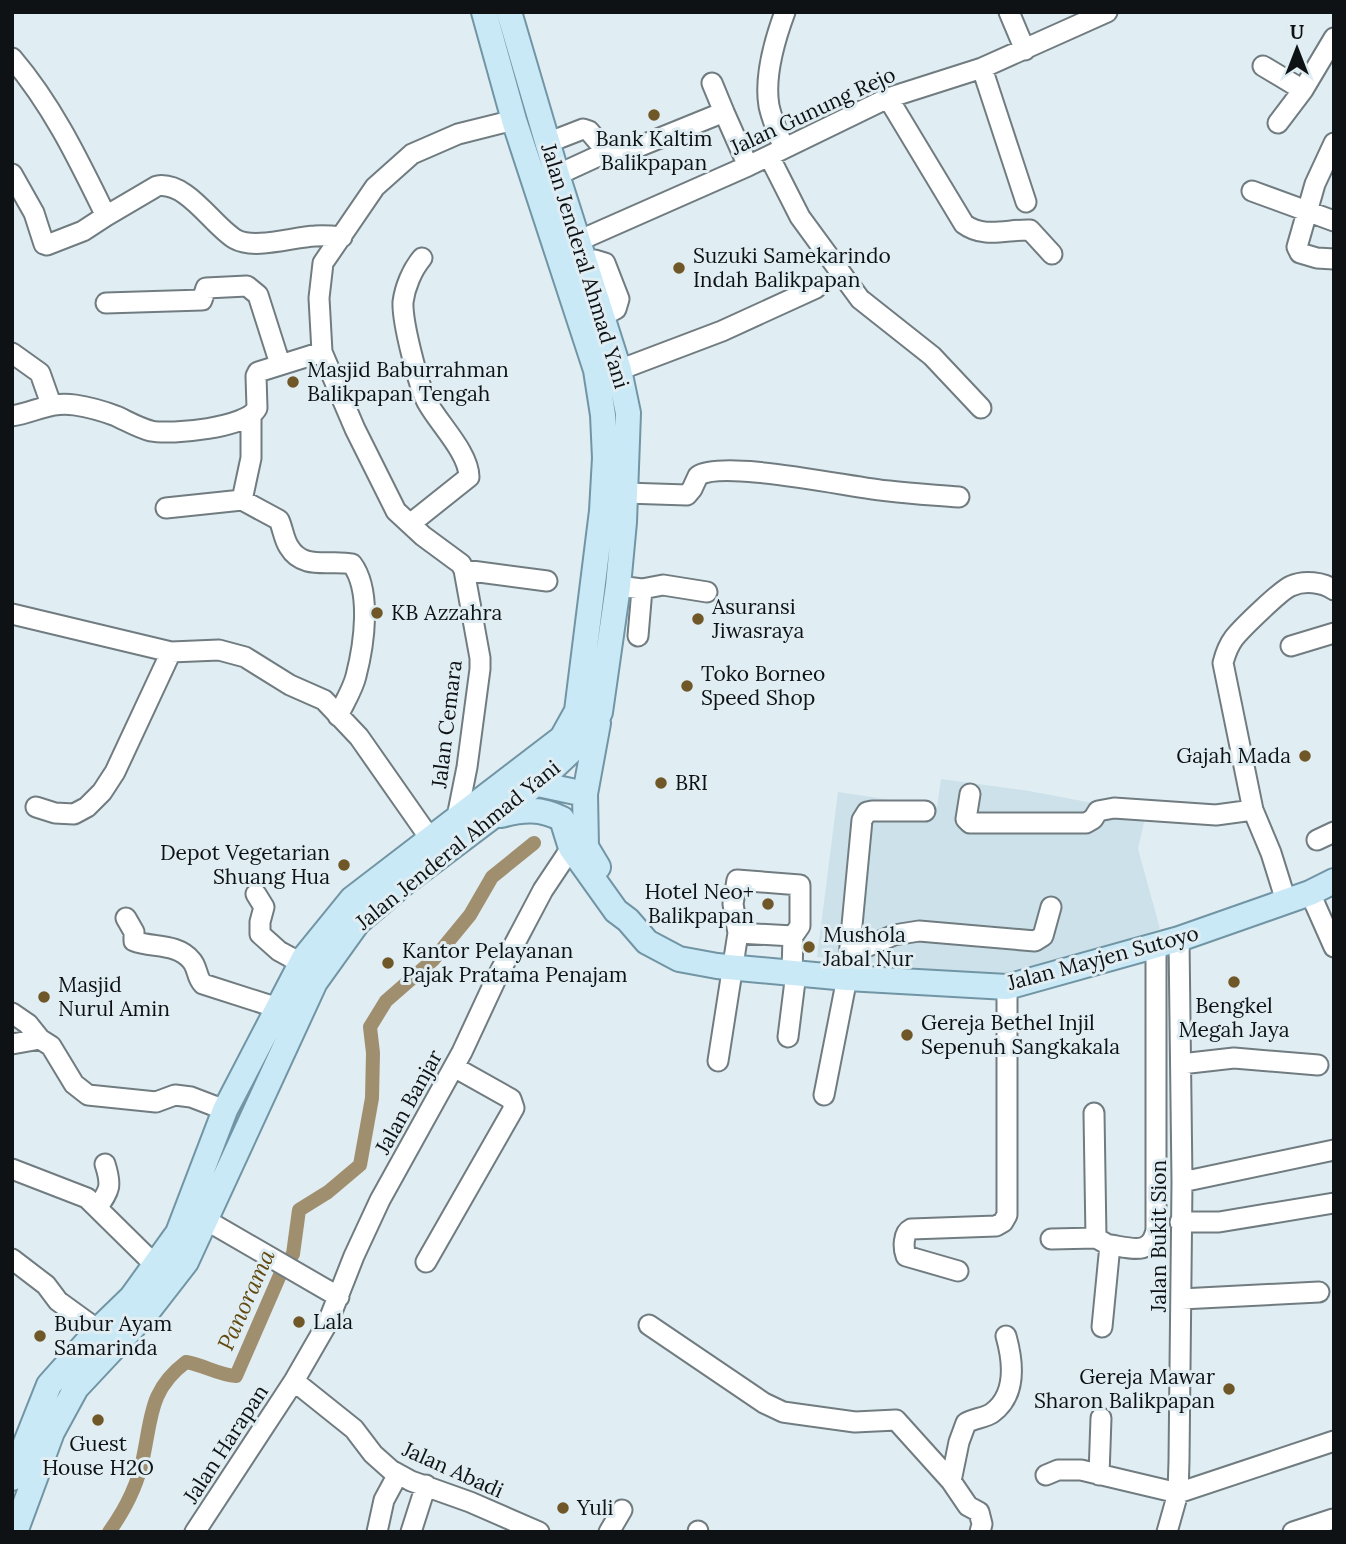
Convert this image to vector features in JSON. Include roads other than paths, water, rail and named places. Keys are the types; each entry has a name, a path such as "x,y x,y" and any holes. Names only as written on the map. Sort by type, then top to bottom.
{"main road":[{"name":"Jalan Jenderal Ahmad Yani","path":"12,1478 49,1385 97,1330 132,1297 178,1233 225,1110 288,1013 315,982 358,922 404,883 497,816 549,786 577,711 602,511 606,458 603,415 597,370 514,120 484,12"},
{"name":"Jalan Jenderal Ahmad Yani","path":"15,1532 52,1432 76,1388 148,1311 186,1262 206,1220 288,1013 301,963 352,899 413,854 429,837 502,785 591,732 600,712 630,588 625,493 628,413 619,370 547,143 509,12"},
{"name":"Jalan Mayjen Sutoyo","path":"600,712 584,794 586,847 622,904 628,920"},
{"path":"502,785 518,781 584,794"},
{"name":"Jalan Mayjen Sutoyo","path":"549,786 571,848 616,911 628,920 647,942 678,959 734,968 794,973 848,966 1007,987 1168,943 1310,893 1334,881"},
{"path":"497,816 534,810 549,812 562,819"}],"street":[{"path":"785,12 771,62 769,105 777,152 800,217 860,299 932,356 981,408"},
{"path":"1009,12 1025,50"},
{"name":"Jalan Gunung Rejo","path":"581,251 888,98 982,68 1025,50 1096,14"},
{"path":"1278,123 1303,90 1334,38"},
{"path":"12,58 40,92 107,216"},
{"path":"1263,66 1303,90"},
{"path":"982,68 1026,202"},
{"path":"712,83 748,166"},
{"path":"888,98 964,224 970,229 997,233 1030,230 1052,254"},
{"path":"557,175 607,152 623,153 724,112"},
{"path":"514,120 458,134 412,154 375,187 323,263 319,298 323,352 355,429 397,512 464,570 547,581"},
{"path":"547,143 583,130 589,131 607,152"},
{"path":"1334,143 1306,211 1298,251 1317,258 1334,259"},
{"path":"12,174 34,213 47,245 83,231 158,186 166,185 175,188 196,204 222,230 238,241 255,243 316,236 342,237"},
{"path":"1252,191 1334,221"},
{"path":"410,524 469,477 467,462 426,401 411,355 403,303 412,269 422,258"},
{"path":"107,303 202,300 206,288 247,286 258,295 280,364"},
{"path":"619,370 722,331 816,288"},
{"path":"12,416 51,404 75,405 113,415 151,431 187,431 242,421 251,416 257,408 256,373 323,352"},
{"path":"12,353 40,373 51,404"},
{"path":"242,500 250,468 251,416"},
{"path":"625,493 687,495 698,476 712,471 755,472 888,491 959,496"},
{"path":"166,508 242,500 279,520 288,546 298,558 319,564 349,563 359,573 365,598 362,637 356,677 338,716"},
{"name":"Jalan Cemara","path":"457,817 467,767 480,669 464,570"},
{"path":"1286,901 1271,853 1253,810 1223,663 1234,638 1289,586 1314,583 1327,585 1334,590"},
{"path":"638,636 630,588 663,585 707,592"},
{"path":"12,614 171,652 219,650 245,657 290,685 324,700 359,737 429,837"},
{"path":"1291,646 1334,633"},
{"path":"36,807 55,813 74,814 87,807 102,792 115,772 171,652"},
{"path":"970,794 966,818 970,822 1086,822 1105,808 1216,815 1253,810"},
{"path":"824,1095 848,966 860,829 864,816 872,811 925,811"},
{"name":"Jalan Banjar","path":"294,1381 328,1322 380,1200 454,1068 496,979 538,900 571,848"},
{"path":"718,1061 738,933 733,904 737,880 800,885 800,926 793,936 794,973 788,1037"},
{"path":"1310,893 1334,947"},
{"path":"256,894 264,907 260,934 279,951 301,963"},
{"path":"848,966 894,935 919,931 1035,941 1042,936 1051,907"},
{"path":"126,918 134,932 135,942 176,949 184,953 194,963 198,978 203,984 288,1013"},
{"path":"738,933 793,936"},
{"path":"1051,1239 1103,1241 1145,1248 1151,1245 1154,1239 1168,943"},
{"name":"Jalan Bukit Sion","path":"1167,1532 1178,1493 1182,1182 1181,1064 1168,943"},
{"path":"958,1271 906,1256 906,1234 911,1229 996,1226 1007,1216 1007,987"},
{"path":"12,1013 29,1024 40,1039 51,1045 74,1084 88,1096 156,1102 175,1094 225,1110"},
{"path":"12,1044 40,1039"},
{"path":"1181,1064 1234,1058 1318,1065"},
{"path":"426,1262 514,1108 511,1099 454,1068"},
{"path":"1094,1112 1103,1241 1102,1327"},
{"path":"1182,1182 1334,1150"},
{"path":"97,1208 109,1189 110,1179 105,1164"},
{"path":"12,1169 83,1195 156,1266"},
{"path":"1180,1222 1219,1222 1334,1203"},
{"path":"206,1220 339,1297"},
{"path":"12,1259 46,1286 58,1301 97,1330"},
{"path":"1181,1299 1319,1292"},
{"path":"649,1325 783,1412 855,1422 896,1420 951,1481 968,1506 979,1512 982,1524 980,1532"},
{"path":"951,1481 959,1441 966,1423 994,1412 1010,1388 1013,1359 1006,1336"},
{"name":"Jalan Abadi","path":"294,1381 354,1429 373,1454 398,1474 539,1532"},
{"name":"Jalan Harapan","path":"195,1532 294,1381"},
{"path":"1099,1475 1101,1418"},
{"path":"1046,1475 1058,1469 1081,1471 1178,1493 1334,1441"},
{"path":"377,1532 384,1500 398,1474"},
{"path":"411,1532 426,1485"},
{"path":"609,1532 622,1510"},
{"path":"1293,1532 1333,1519"}],"waterway":[{"name":"Panorama","path":"109,1532 138,1478 154,1405 165,1383 186,1362 236,1376 280,1275 293,1254 299,1210 328,1192 360,1165 372,1098 373,1053 370,1027 386,1001 433,960 470,915 492,877 534,843"}],"place":[{"name":"Bank Kaltim Balikpapan","path":"654,115"},
{"name":"Suzuki Samekarindo Indah Balikpapan","path":"679,268"},
{"name":"Masjid Baburrahman Balikpapan Tengah","path":"293,382"},
{"name":"KB Azzahra","path":"377,613"},
{"name":"Asuransi Jiwasraya","path":"698,619"},
{"name":"Toko Borneo Speed Shop","path":"687,686"},
{"name":"Gajah Mada","path":"1305,756"},
{"name":"BRI","path":"661,783"},
{"name":"Depot Vegetarian Shuang Hua","path":"344,865"},
{"name":"Hotel Neo+ Balikpapan","path":"768,904"},
{"name":"Mushola Jabal Nur","path":"809,947"},
{"name":"Kantor Pelayanan Pajak Pratama Penajam","path":"388,963"},
{"name":"Bengkel Megah Jaya","path":"1234,982"},
{"name":"Masjid Nurul Amin","path":"44,997"},
{"name":"Gereja Bethel Injil Sepenuh Sangkakala","path":"907,1035"},
{"name":"Lala","path":"299,1322"},
{"name":"Bubur Ayam Samarinda","path":"40,1336"},
{"name":"Gereja Mawar Sharon Balikpapan","path":"1229,1389"},
{"name":"Guest House H2O","path":"98,1420"},
{"name":"Yuli","path":"563,1508"}]}
